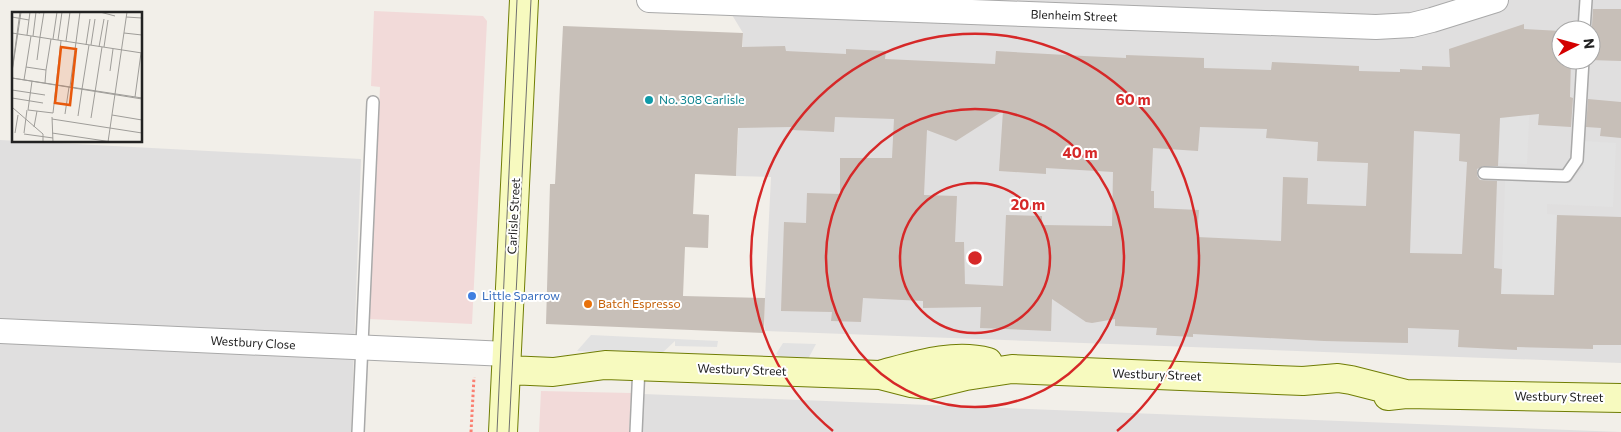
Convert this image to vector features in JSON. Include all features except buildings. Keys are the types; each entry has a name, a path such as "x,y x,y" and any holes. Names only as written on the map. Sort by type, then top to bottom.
{"street":[{"name":"Carlisle Street","path":"503,432 524,0"},
{"name":"Blenheim Street","path":"649,0 1376,27 1412,25 1496,0"},
{"name":"Westbury Close","path":"0,331 361,348 507,357"},
{"name":"Westbury Street","path":"507,357 553,372 605,365 640,366 880,375 911,383 929,385 966,376 1012,369 1303,381 1338,378 1406,394 1621,398"}],"lane":[{"path":"1585,20 1586,0"},
{"path":"1484,173 1566,176 1577,160 1582,70"},
{"path":"358,432 373,102"},
{"path":"636,432 640,366"}],"path":[{"path":"470,376 474,376 471,432"}],"shaded area":[{"path":"723,0 1621,0 1621,363 765,331 771,177 736,176 743,33"},
{"path":"374,11 483,16 487,21 472,324 369,319 380,87 371,86"},
{"path":"1531,76 1527,164 1498,163 1501,83"},
{"path":"0,140 361,159 351,432 0,432"},
{"path":"1584,141 1616,143 1613,207 1547,204 1547,214 1557,215 1554,295 1501,303 1505,180 1570,183 1583,168"},
{"path":"591,335 718,341 717,347 675,346 675,341 660,355 577,351"},
{"path":"783,343 816,344 807,361 785,360 776,354"},
{"path":"541,391 631,393 629,432 539,432"},
{"path":"643,394 1621,432 641,432"}],"tram line":[{"path":"497,432 517,0"},
{"path":"509,432 531,0"}],"place":[{"name":"No. 308 Carlisle","path":"649,100"},
{"name":"Little Sparrow","path":"472,296"},
{"name":"Batch Espresso","path":"588,304"}]}
